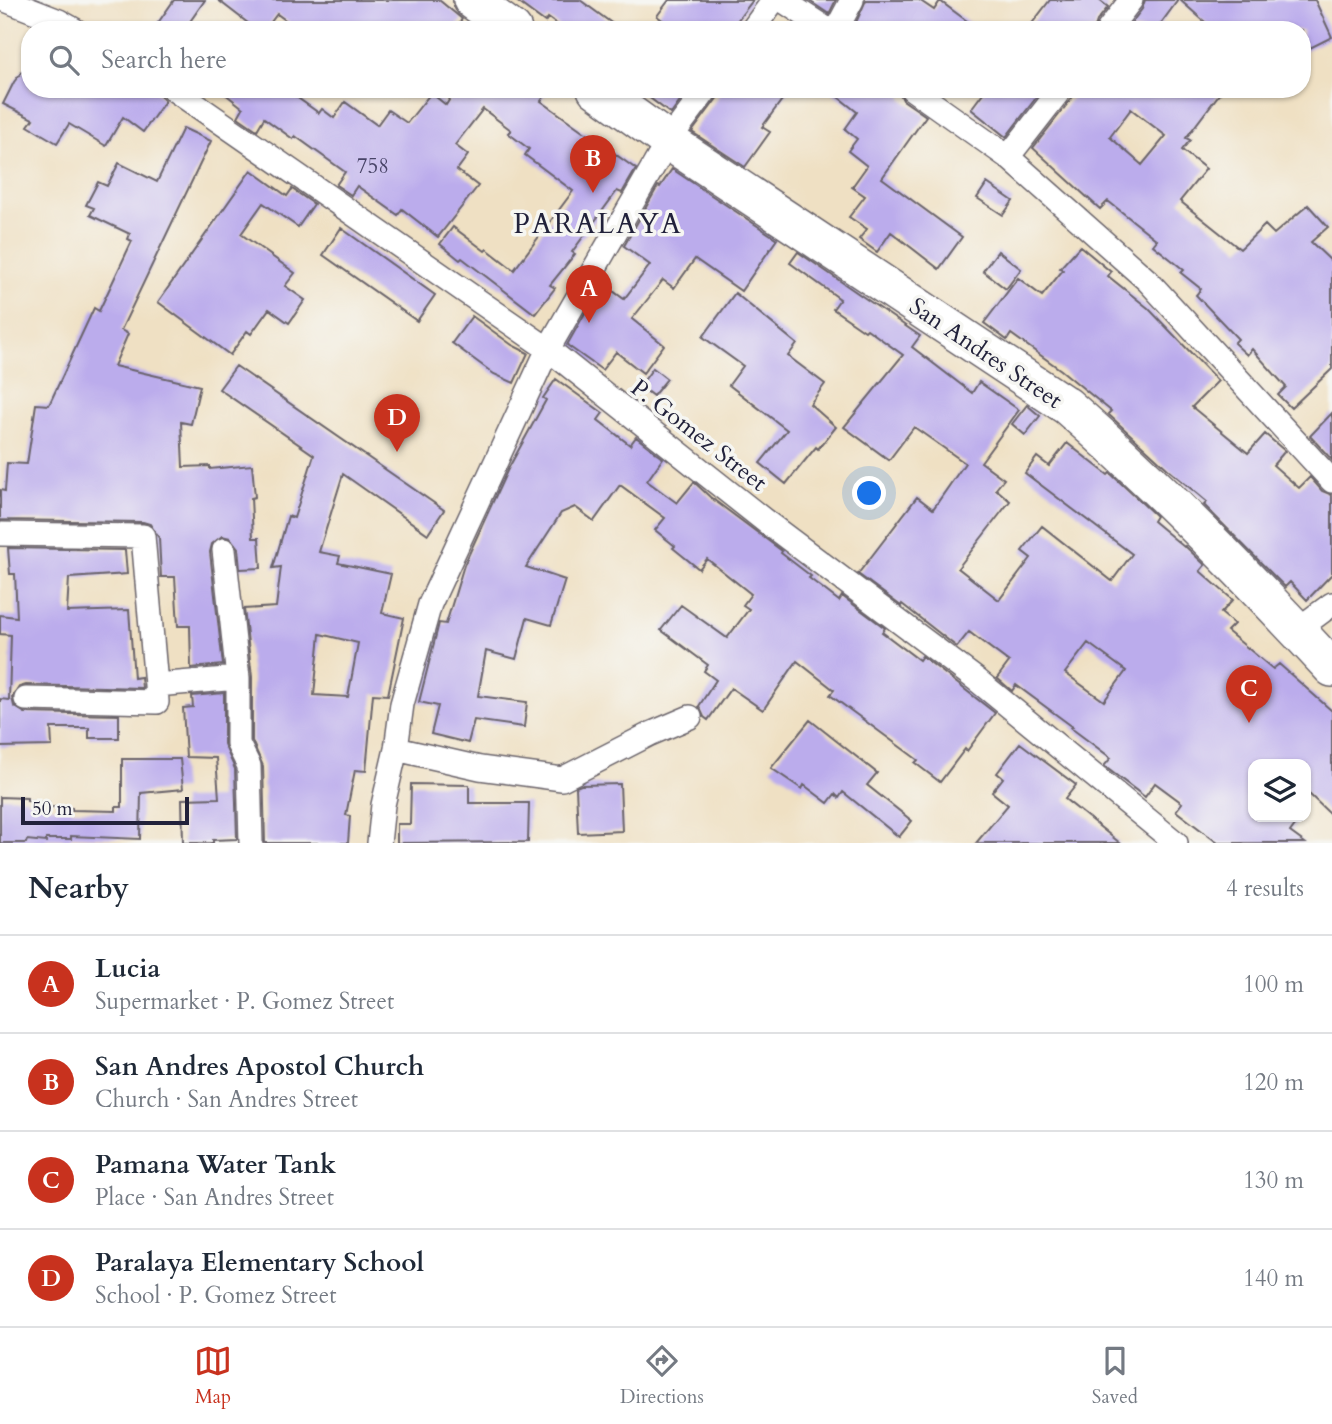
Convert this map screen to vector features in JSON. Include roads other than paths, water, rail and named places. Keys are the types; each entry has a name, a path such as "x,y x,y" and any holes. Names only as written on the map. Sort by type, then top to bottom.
{"main road":[{"path":"472,0 501,21"},
{"name":"San Andres Street","path":"608,98 668,141 1067,407 1115,448 1223,551 1332,668"}],"street":[{"path":"5,0 59,21"},
{"path":"759,21 774,0"},
{"path":"782,0 814,21"},
{"path":"841,21 852,0"},
{"path":"1115,21 1131,0"},
{"name":"P. Gomez Street","path":"186,98 548,349 765,522 977,680 1176,843"},
{"path":"379,843 383,805 396,749 402,704 430,604 548,349 668,141 700,98"},
{"path":"925,98 1008,157 1148,281 1332,481"},
{"path":"1008,157 1054,98"},
{"path":"0,534 144,536 157,702 26,699"},
{"path":"224,550 238,678 238,744 249,766 251,843"},
{"path":"1297,630 1332,604"},
{"path":"156,685 238,678"},
{"path":"396,749 480,768 562,779 650,734 690,717"}],"place":[{"name":"San Andres Apostol Church","path":"593,193"},
{"name":"Lucia","path":"589,323"},
{"name":"Paralaya Elementary School","path":"397,452"},
{"name":"Pamana Water Tank","path":"1249,723"}],"district":[{"name":"PARALAYA","path":"598,223"}]}
